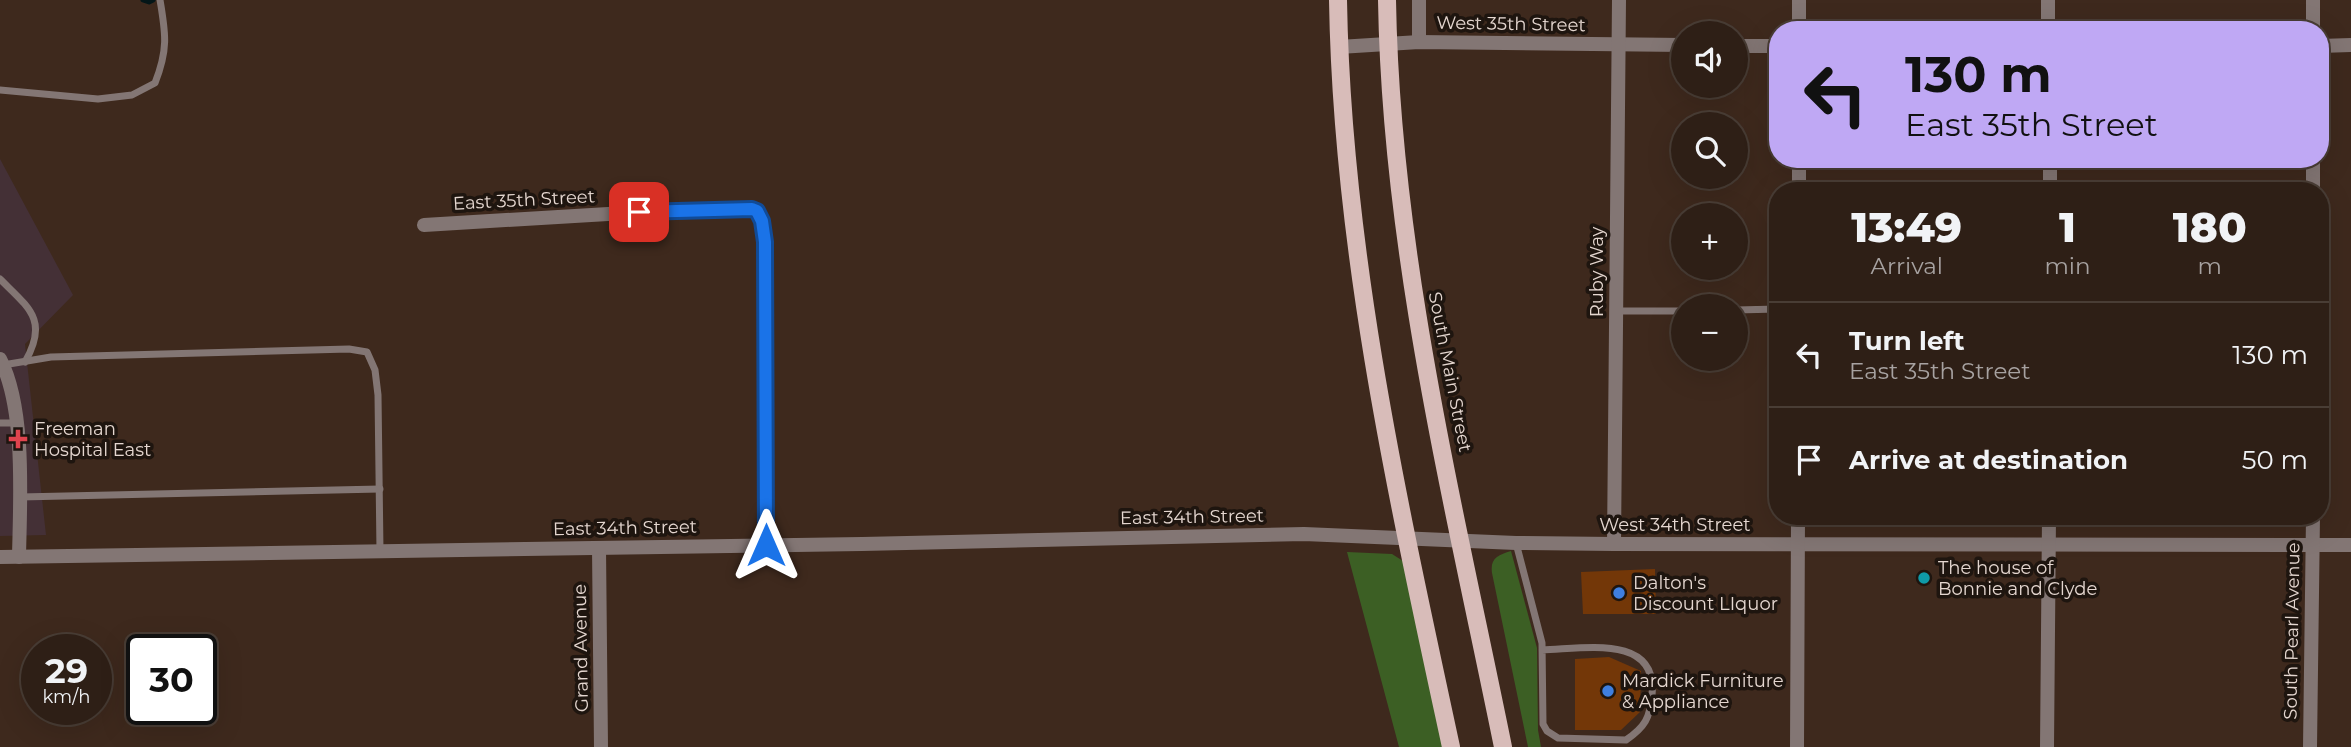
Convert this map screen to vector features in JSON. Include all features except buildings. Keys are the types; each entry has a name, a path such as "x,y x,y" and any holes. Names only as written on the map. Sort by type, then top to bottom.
{"main road":[{"path":"1338,0 1339,47 1351,187 1364,294 1406,539 1451,747"},
{"name":"South Main Street","path":"1387,0 1388,44 1410,271 1503,747"}],"street":[{"path":"1419,0 1419,42"},
{"name":"Ruby Way","path":"1614,544 1619,0"},
{"path":"1799,21 1800,0"},
{"path":"2048,0 2048,21"},
{"path":"2313,0 2313,21"},
{"name":"West 35th Street","path":"1339,47 1419,42 1671,45"},
{"path":"2329,46 2351,45"},
{"path":"1748,46 1769,46"},
{"name":"East 35th Street","path":"424,225 619,213 752,209 760,215 764,235 766,545"},
{"path":"2,362 5,386 16,422 20,497 19,557"},
{"path":"1797,747 1798,525"},
{"path":"2047,747 2049,525"},
{"name":"South Pearl Avenue","path":"2310,747 2313,525"},
{"name":"East 34th Street","path":"0,557 1304,534 1461,540"},
{"name":"West 34th Street","path":"1461,540 1614,544 2351,545"},
{"name":"Grand Avenue","path":"598,548 601,747"}],"lane":[{"path":"0,90 98,99 132,95 155,83 162,65 166,40 160,0"},
{"path":"0,279 29,308 35,321 35,344 24,362"},
{"path":"1748,310 1769,309"},
{"path":"1616,311 1671,310"},
{"path":"2,362 24,362 51,357 349,349 367,352 374,370 378,394 380,551"},
{"path":"0,423 16,422"},
{"path":"20,497 380,489"},
{"path":"1516,543 1542,650 1543,724 1547,731 1558,738 1626,740 1647,722 1653,693 1652,677 1646,663 1624,650 1606,647 1542,650"}],"shaded area":[{"name":"Freeman Hospital East","path":"0,159 73,295 25,344 46,535 0,536"}],"green space":[{"path":"1511,551 1537,648 1538,730 1541,747 1528,747 1492,573 1492,564 1496,558"},
{"path":"1347,552 1392,554 1403,561 1444,747 1399,747"}],"waterway":[{"path":"143,0 153,0"}],"place":[{"name":"Freeman Hospital East","path":"18,439"},
{"name":"The house of Bonnie and Clyde","path":"1924,578"},
{"name":"Dalton's Discount LIquor","path":"1619,593"},
{"name":"Mardick Furniture & Appliance","path":"1608,691"}],"route":[{"path":"639,212 752,209 760,215 765,242 766,545"}]}
